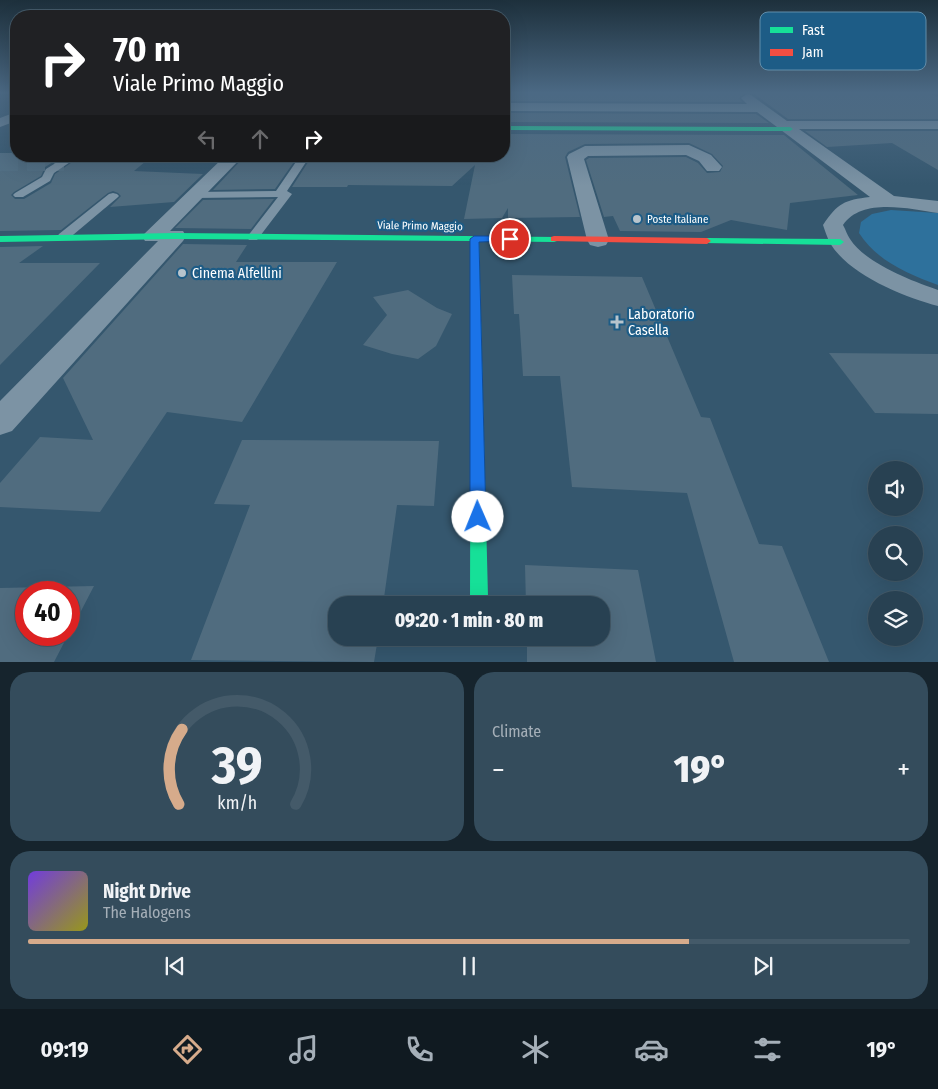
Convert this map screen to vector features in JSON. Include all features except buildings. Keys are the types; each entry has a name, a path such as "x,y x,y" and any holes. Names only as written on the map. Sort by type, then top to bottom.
{"street":[{"path":"783,124 889,202"},
{"path":"510,128 938,125"},
{"path":"598,240 575,157 585,151 689,150 705,158 713,167"},
{"path":"0,422 164,236 195,195 229,162"},
{"path":"938,207 889,202 860,205 841,213 834,225 840,242 862,262 887,277 938,298"},
{"name":"Viale Primo Maggio","path":"0,239 164,236 840,242"},
{"path":"474,239 479,596"}],"lane":[{"path":"19,195 46,178 50,171 64,162"},
{"path":"279,194 300,162"},
{"path":"195,195 286,194 253,237"},
{"path":"63,237 112,196"}],"shaded area":[{"path":"891,210 938,213 938,285 905,271 884,259 866,243 859,233 861,222 872,214"}],"tunnel":[{"path":"0,162 64,162"}],"traffic: fast":[{"path":"510,128 790,129"},
{"path":"0,239 175,236 554,239"},
{"path":"475,239 479,596"},
{"path":"707,241 840,242"}],"traffic: jam":[{"path":"554,239 707,241"}],"place":[{"name":"Poste Italiane","path":"637,219"},
{"name":"Cinema Alfellini","path":"182,273"},
{"name":"Laboratorio Casella","path":"617,322"}],"route":[{"path":"478,517 474,239 510,239"}]}
